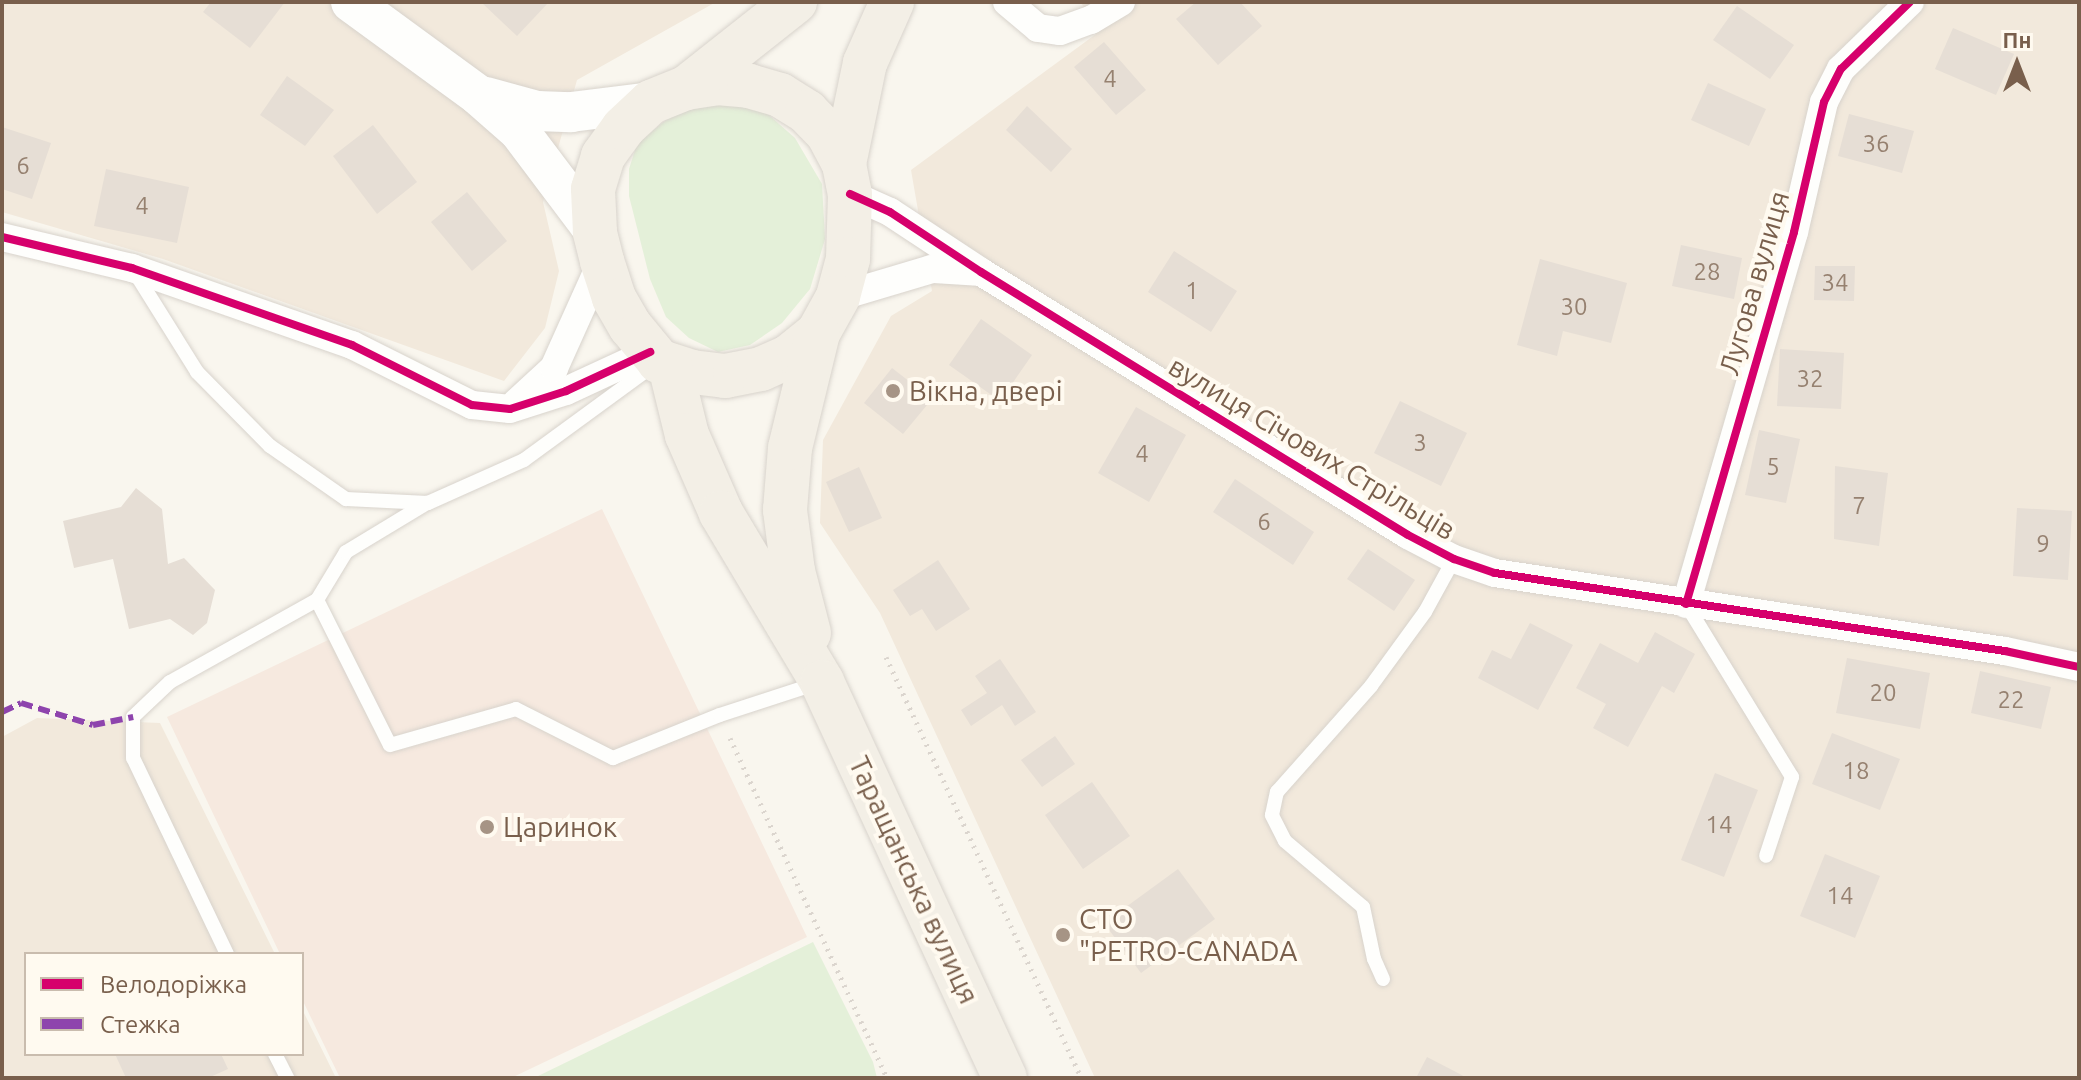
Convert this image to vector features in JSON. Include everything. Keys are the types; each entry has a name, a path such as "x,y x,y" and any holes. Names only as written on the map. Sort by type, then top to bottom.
{"main road":[{"path":"351,2 478,95 519,131 599,247"},
{"path":"795,2 623,128 603,156 593,189 599,247 614,298 660,360 725,376 749,371 788,357 828,315 848,259 847,179 865,63 892,2"},
{"path":"478,95 537,111 606,110 717,83 749,86 780,95 807,112 828,134 847,179"},
{"name":"Таращанська вулиця","path":"822,682 793,571 785,510 790,448 828,315"},
{"name":"Таращанська вулиця","path":"660,360 687,435 721,513 822,682 1005,1078"}],"street":[{"path":"1007,2 1038,28 1060,31 1091,20 1121,2"},
{"name":"Лугова вулиця","path":"1686,604 1794,232 1824,102 1841,69 1910,2"},
{"name":"вулиця Січових Стрільців","path":"847,179 890,212 981,272 1408,535 1454,559 1495,573 2005,651 2079,667"},
{"path":"2,237 132,268 352,345 472,405 510,409 660,360"},
{"path":"510,409 554,368 599,247"},
{"name":"вулиця Січових Стрільців","path":"828,315 932,269 981,272"}],"lane":[{"path":"132,268 197,372 270,446 346,499 428,503"},
{"path":"226,952 133,758 133,717 170,682 317,600 346,552 428,503 524,460 660,360"},
{"path":"1383,979 1374,959 1363,907 1285,841 1272,815 1277,792 1371,686 1425,612 1454,559"},
{"path":"317,600 390,745 516,709 613,758 720,715 822,682"},
{"path":"1686,604 1792,777 1766,856"},
{"path":"276,1056 287,1078"}],"path":[{"path":"886,657 1081,1078"},
{"path":"720,715 887,1078"}],"shaded area":[{"path":"2,2 716,2 577,80 543,202 559,271 545,328 504,381 163,259 2,212"},
{"path":"1081,2 2079,2 2079,1078 1095,1078 880,613 820,523 823,440 891,316 932,291 911,170 1096,34"},
{"name":"Царинок","path":"602,509 807,937 511,1078 340,1078 304,1003 304,952 279,952 167,717"},
{"path":"37,718 160,723 274,952 24,952 24,1056 304,1056 304,1013 336,1078 2,1078 2,737"}],"green space":[{"path":"722,99 762,109 795,138 822,184 825,239 810,289 782,323 750,345 718,352 689,338 666,317 650,279 629,196 629,169 637,144 662,123 689,106"},
{"path":"813,942 873,1062 877,1078 534,1078"}],"building":[{"path":"211,2 285,2 250,48 203,12"},
{"path":"481,2 549,2 517,36"},
{"path":"1196,2 1240,2 1262,26 1218,65 1176,19"},
{"path":"1737,6 1794,45 1770,79 1713,40"},
{"path":"1953,28 2014,54 1996,95 1935,69"},
{"path":"1104,42 1146,90 1116,115 1074,67"},
{"path":"287,76 334,110 305,146 260,115"},
{"path":"1708,83 1766,109 1749,146 1691,120"},
{"path":"1027,106 1072,149 1051,172 1006,130"},
{"path":"1849,114 1914,131 1902,173 1838,156"},
{"path":"373,125 417,182 377,214 333,156"},
{"path":"2,127 51,143 32,199 2,189"},
{"path":"106,169 189,187 177,243 94,226"},
{"path":"467,192 507,241 472,271 431,222"},
{"path":"1681,245 1742,258 1734,299 1672,286"},
{"path":"1174,251 1237,291 1211,332 1148,292"},
{"path":"1540,259 1627,283 1611,343 1563,331 1557,356 1517,345"},
{"path":"1815,266 1855,266 1854,301 1814,300"},
{"path":"981,319 1032,355 1000,401 949,365"},
{"path":"1780,349 1844,353 1841,409 1777,406"},
{"path":"892,368 932,399 903,434 864,403"},
{"path":"1400,401 1467,433 1441,486 1374,453"},
{"path":"1136,407 1186,435 1149,502 1098,473"},
{"path":"1759,430 1800,439 1786,503 1745,495"},
{"path":"1835,466 1888,473 1879,546 1834,539"},
{"path":"859,467 882,518 849,532 826,482"},
{"path":"1235,479 1314,532 1293,565 1213,512"},
{"path":"136,488 162,509 168,564 184,558 215,590 207,623 193,635 170,619 129,629 113,559 74,568 63,521 121,507"},
{"path":"2017,508 2072,511 2068,580 2013,576"},
{"path":"1368,549 1415,580 1394,611 1347,579"},
{"path":"938,560 970,609 936,631 922,609 910,616 893,590"},
{"path":"1530,623 1573,645 1538,710 1478,678 1492,650 1511,659"},
{"path":"1655,632 1695,654 1674,693 1662,686 1628,747 1593,728 1606,704 1576,688 1600,643 1638,663"},
{"path":"1847,658 1930,673 1920,729 1836,713"},
{"path":"1000,659 1036,712 1015,726 1002,705 971,726 961,710 987,693 975,676"},
{"path":"1980,671 2051,687 2041,729 1971,713"},
{"path":"1832,733 1900,759 1880,810 1812,784"},
{"path":"1055,736 1075,764 1042,787 1021,760"},
{"path":"1715,773 1758,790 1724,877 1681,860"},
{"path":"1092,782 1130,836 1083,869 1045,815"},
{"path":"1825,854 1880,876 1855,938 1800,916"},
{"path":"1178,869 1215,919 1141,973 1104,923"},
{"path":"116,1056 222,1056 228,1069 208,1078 126,1078"},
{"path":"1427,1057 1456,1072 1467,1078 1416,1078"}],"marked path":[{"path":"2,712 21,703 93,725 133,717"}],"cycle path":[{"path":"1686,604 1794,232 1824,102 1841,69 1910,2"},
{"path":"850,194 890,212 981,272 1408,535 1454,559 1495,573 2005,651 2079,667"},
{"path":"2,237 132,268 352,345 472,405 510,409 566,391 650,352"}],"place":[{"name":"Вікна, двері","path":"893,391"},
{"name":"Царинок","path":"487,827"},
{"name":"СТО \"PETRO-CANADA","path":"1063,935"}]}
